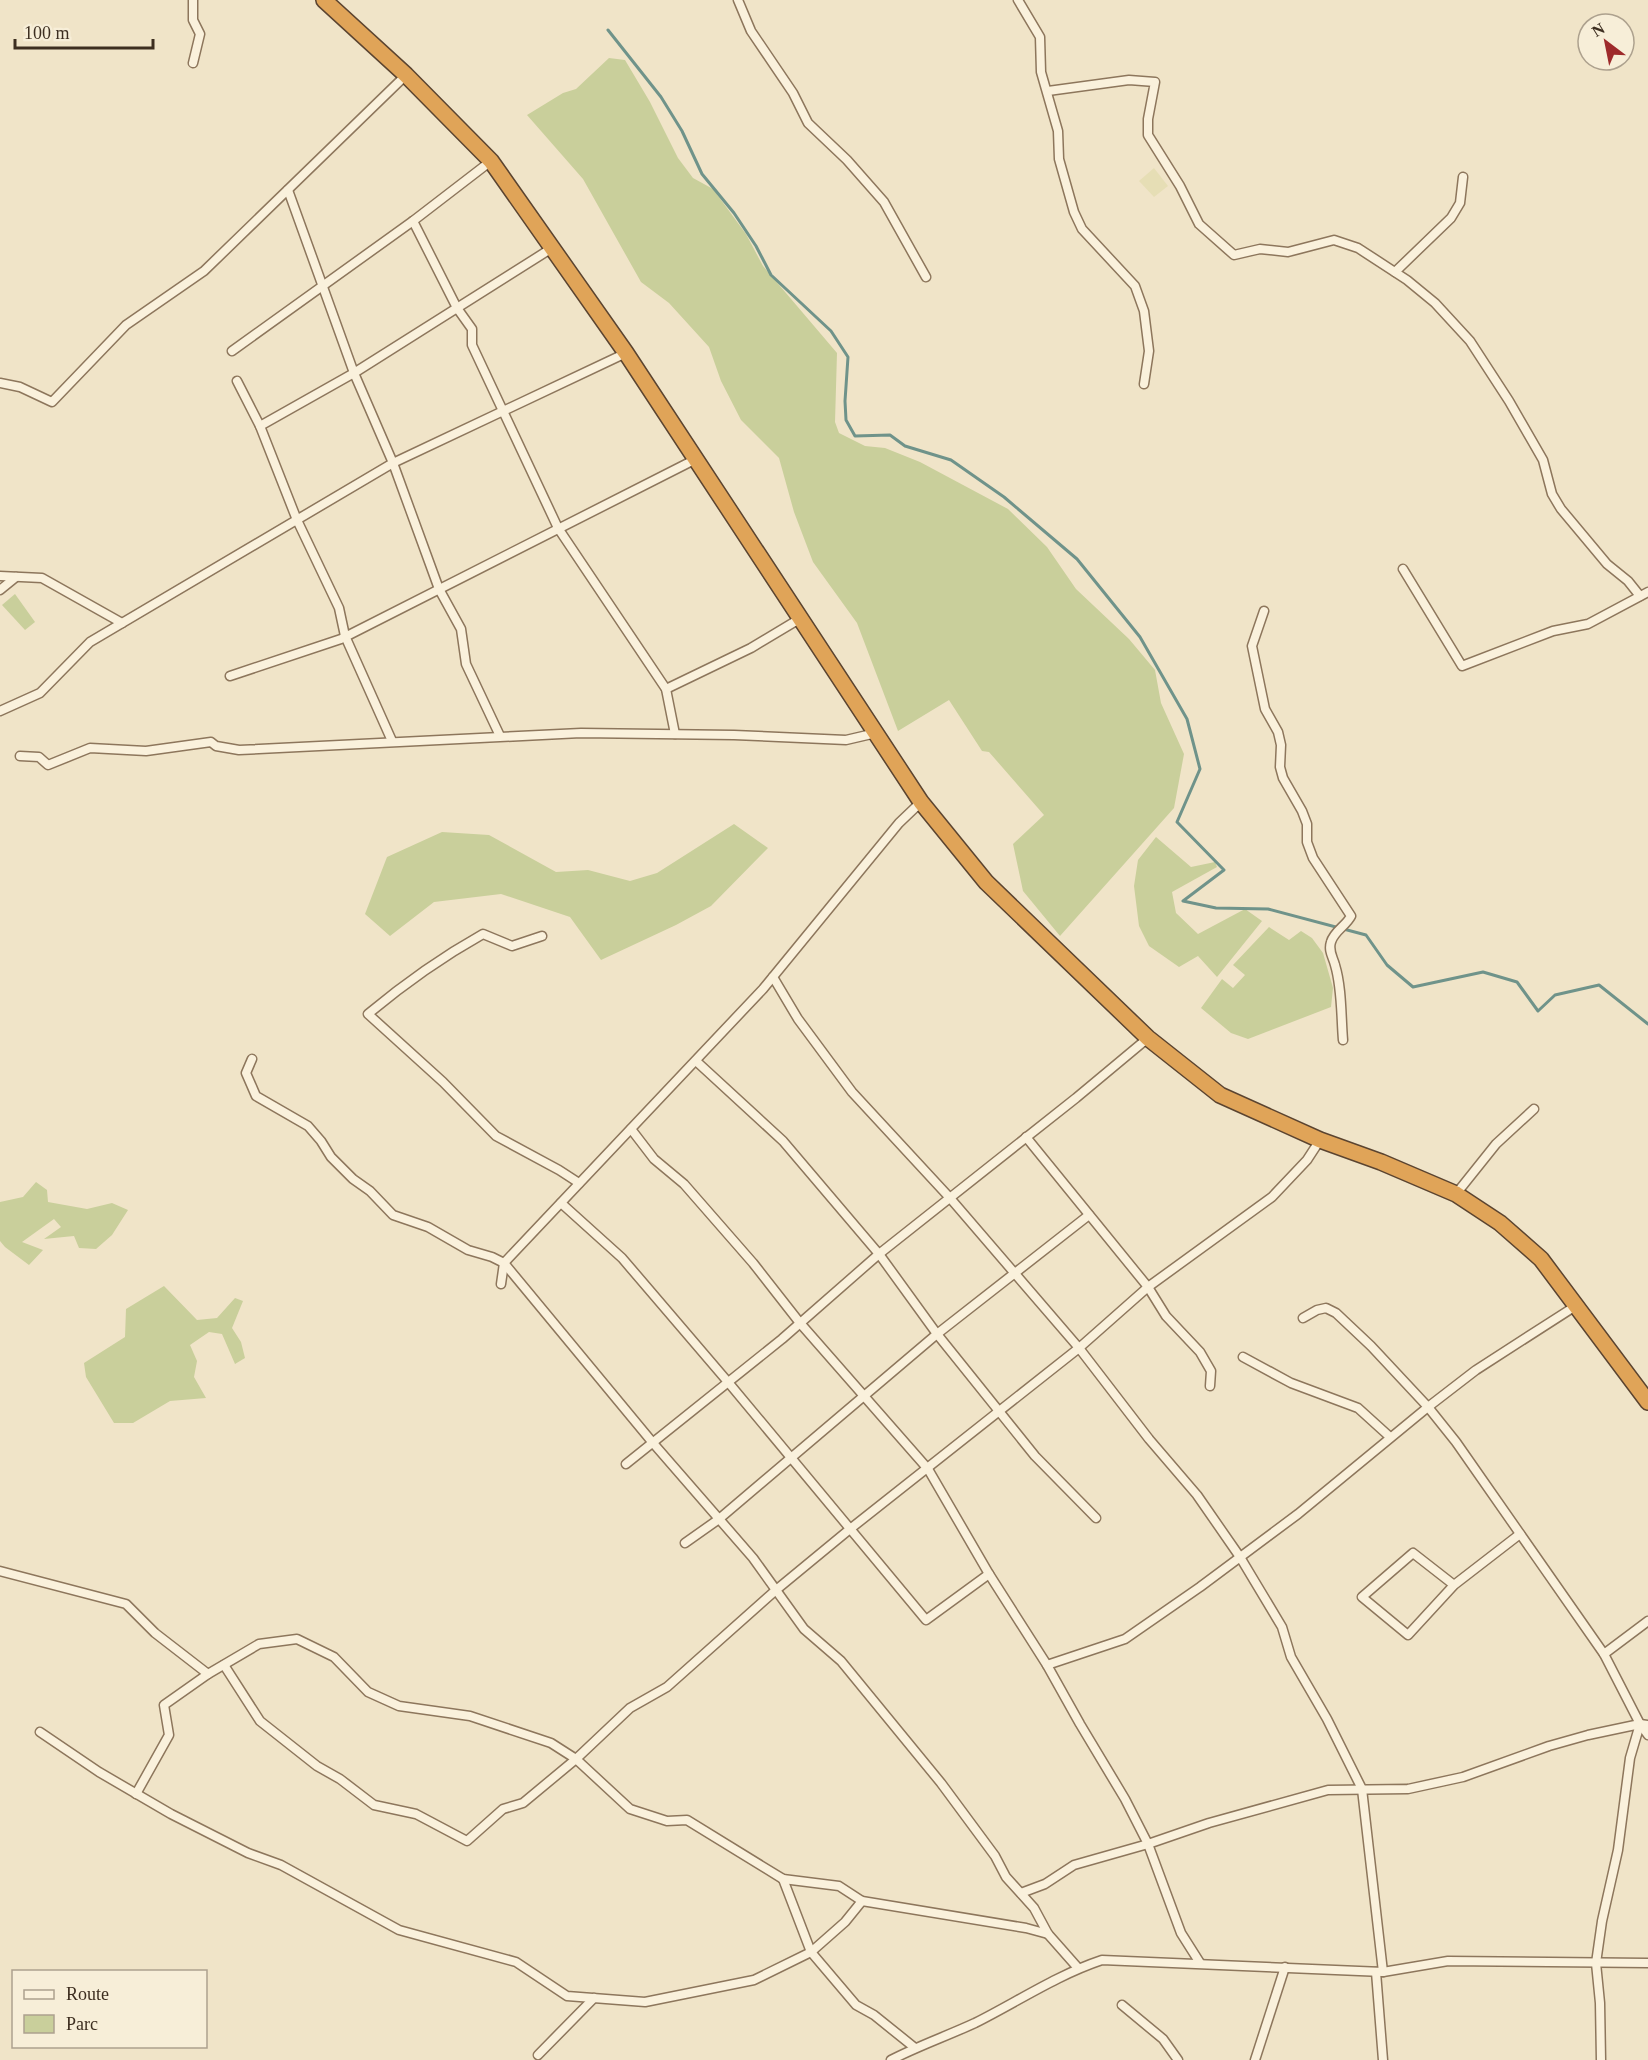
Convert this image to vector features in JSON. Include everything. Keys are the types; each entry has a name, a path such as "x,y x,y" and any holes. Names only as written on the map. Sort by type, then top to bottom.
{"highway":[{"path":"324,0 406,75 491,161 626,353 921,802 956,848 986,882 1148,1038 1220,1095 1320,1140 1382,1162 1456,1194 1500,1223 1541,1259 1648,1402"}],"street":[{"path":"193,0 193,20 200,34 193,63"},
{"path":"738,0 750,31 793,93 808,123 847,160 884,202 926,277"},
{"path":"1018,0 1040,37 1041,72 1058,131 1059,159 1074,212 1082,230 1135,286 1144,311 1149,351 1144,384"},
{"path":"0,383 20,387 52,402 126,325 204,271 406,75"},
{"path":"1048,91 1130,80 1155,82 1148,119 1148,135 1199,224 1234,255 1260,249 1288,252 1334,240 1358,248 1395,272 1435,303 1470,341 1509,401 1543,460 1552,494 1561,509 1607,564 1644,594 1588,624 1553,631 1462,666 1403,569"},
{"path":"231,351 413,221 491,161"},
{"path":"1395,272 1451,218 1460,204 1463,177"},
{"path":"288,190 354,373 393,463 439,589 461,629 466,664 500,736"},
{"path":"413,221 457,308 472,329 472,345 558,528 666,689 675,734"},
{"path":"260,426 354,373 552,248"},
{"path":"0,711 40,693 90,642 393,463 626,353"},
{"path":"237,381 260,426 297,520 339,608 345,636 392,741"},
{"path":"230,676 345,636 696,459"},
{"path":"0,576 42,578 122,623"},
{"path":"0,590 16,577"},
{"path":"1264,611 1252,646 1265,709 1278,732 1281,745 1280,768 1305,818 1310,851 1351,916 1330,943 1335,965 1343,1040"},
{"path":"666,689 751,648 801,618"},
{"path":"20,756 39,757 48,765 90,748 146,751 211,742 216,746 239,750 581,733 846,740 876,733"},
{"path":"501,1284 504,1263 773,977 899,823 921,802"},
{"path":"542,936 512,946 483,934 453,950 368,1014 443,1082 496,1137 579,1183"},
{"path":"773,977 798,1019 852,1092 950,1198 1079,1348 1149,1439 1197,1495 1240,1557 1282,1627 1291,1657 1327,1719 1362,1789 1379,1972 1383,2060"},
{"path":"626,1464 800,1323 879,1254 1148,1038"},
{"path":"252,1059 246,1073 256,1096 308,1126 353,1179 370,1191 393,1215 428,1227 468,1250 504,1263 653,1443 753,1558 804,1629 841,1661 941,1783 995,1856 1006,1877 1034,1908 1048,1934 1078,1968"},
{"path":"696,1061 783,1142 879,1254 937,1334 1035,1456 1096,1518"},
{"path":"1456,1194 1496,1144 1534,1109"},
{"path":"631,1129 654,1159 684,1184 745,1254 800,1323 928,1469 1125,1799 1148,1845 1181,1934 1200,1964"},
{"path":"1026,1137 1148,1287 1167,1316 1207,1363 1211,1371 1210,1386"},
{"path":"224,1665 260,1721 317,1766 340,1779 374,1805 416,1814 467,1841 503,1809 523,1803 576,1759 630,1708 667,1687 776,1590 1079,1348 1148,1287 1272,1197 1308,1160 1320,1140"},
{"path":"561,1203 622,1258 926,1620 989,1574"},
{"path":"685,1543 719,1519 937,1334 1089,1215"},
{"path":"1047,1665 1125,1640 1298,1514 1390,1437 1476,1370 1577,1305"},
{"path":"1303,1318 1326,1308 1336,1313 1371,1346 1428,1407 1456,1442 1604,1654 1648,1735"},
{"path":"1244,1357 1291,1383 1358,1408 1390,1437"},
{"path":"1454,1585 1413,1552 1362,1597 1408,1635 1454,1585 1520,1534"},
{"path":"0,1571 126,1604 155,1633 208,1674"},
{"path":"1604,1654 1648,1621"},
{"path":"136,1794 169,1735 164,1705 208,1674 260,1644 297,1639 334,1657 368,1692 399,1706 470,1716 551,1743 576,1759 630,1809 667,1821 687,1820 783,1879 839,1886 862,1901 1026,1928 1048,1934"},
{"path":"1021,1893 1045,1884 1074,1865 1148,1845 1209,1823 1328,1790 1408,1789 1463,1777 1549,1746 1588,1735 1644,1725"},
{"path":"1601,2060 1600,2003 1596,1963 1602,1921 1618,1850 1630,1758 1644,1725"},
{"path":"40,1732 136,1794 248,1853 281,1865 399,1930 516,1962 567,1996 645,2002 754,1980 811,1952 845,1922 862,1901"},
{"path":"783,1879 811,1952 856,2005 915,2048"},
{"path":"891,2060 974,2024 1078,1968 1102,1960 1379,1972 1448,1961 1648,1963"},
{"path":"1255,2060 1285,1967"},
{"path":"538,2055 594,1998"},
{"path":"1122,2005 1164,2039 1178,2060"}],"shaded area":[{"path":"1154,168 1168,186 1154,197 1139,181"}],"green space":[{"path":"609,58 625,60 650,102 678,158 693,178 713,189 746,234 763,266 837,353 835,422 839,433 865,446 885,448 920,462 1008,509 1047,547 1076,589 1129,639 1155,670 1161,703 1184,754 1174,808 1060,936 1023,891 1013,844 1044,815 989,752 982,751 949,700 898,731 857,623 813,562 794,512 779,458 741,420 721,381 709,347 669,303 641,282 583,179 527,115 563,93 576,89"},
{"path":"15,594 35,622 25,630 2,605"},
{"path":"734,824 768,848 711,906 601,960 570,917 501,894 434,902 390,936 365,914 387,857 442,832 489,835 556,872 588,870 630,881 657,873"},
{"path":"1156,837 1191,867 1215,862 1217,867 1172,892 1176,913 1198,934 1245,909 1262,921 1217,977 1198,956 1179,967 1149,946 1139,926 1134,886 1138,860"},
{"path":"1269,927 1289,940 1301,931 1312,938 1323,953 1333,988 1331,1007 1248,1039 1231,1033 1201,1008 1222,979 1233,988 1245,975 1233,965"},
{"path":"36,1182 47,1190 48,1202 87,1209 112,1203 128,1210 112,1235 96,1249 79,1248 74,1236 44,1239 61,1227 54,1219 22,1242 43,1250 29,1265 0,1241 0,1202 23,1197"},
{"path":"164,1286 197,1320 217,1318 235,1298 243,1301 232,1328 241,1342 245,1358 235,1364 222,1334 209,1332 190,1345 197,1361 194,1377 206,1398 170,1401 133,1423 114,1423 86,1377 84,1363 125,1337 126,1309"}],"waterway":[{"path":"608,30 661,97 682,131 702,174 734,213 756,246 771,275 831,331 848,357 846,420 855,436 890,435 905,446 951,460 1004,497 1077,559 1140,637 1187,719 1200,769 1177,822 1224,870 1183,901 1216,908 1268,909 1366,935 1387,965 1413,987 1483,972 1517,982 1538,1011 1555,995 1599,985 1648,1024"}]}
